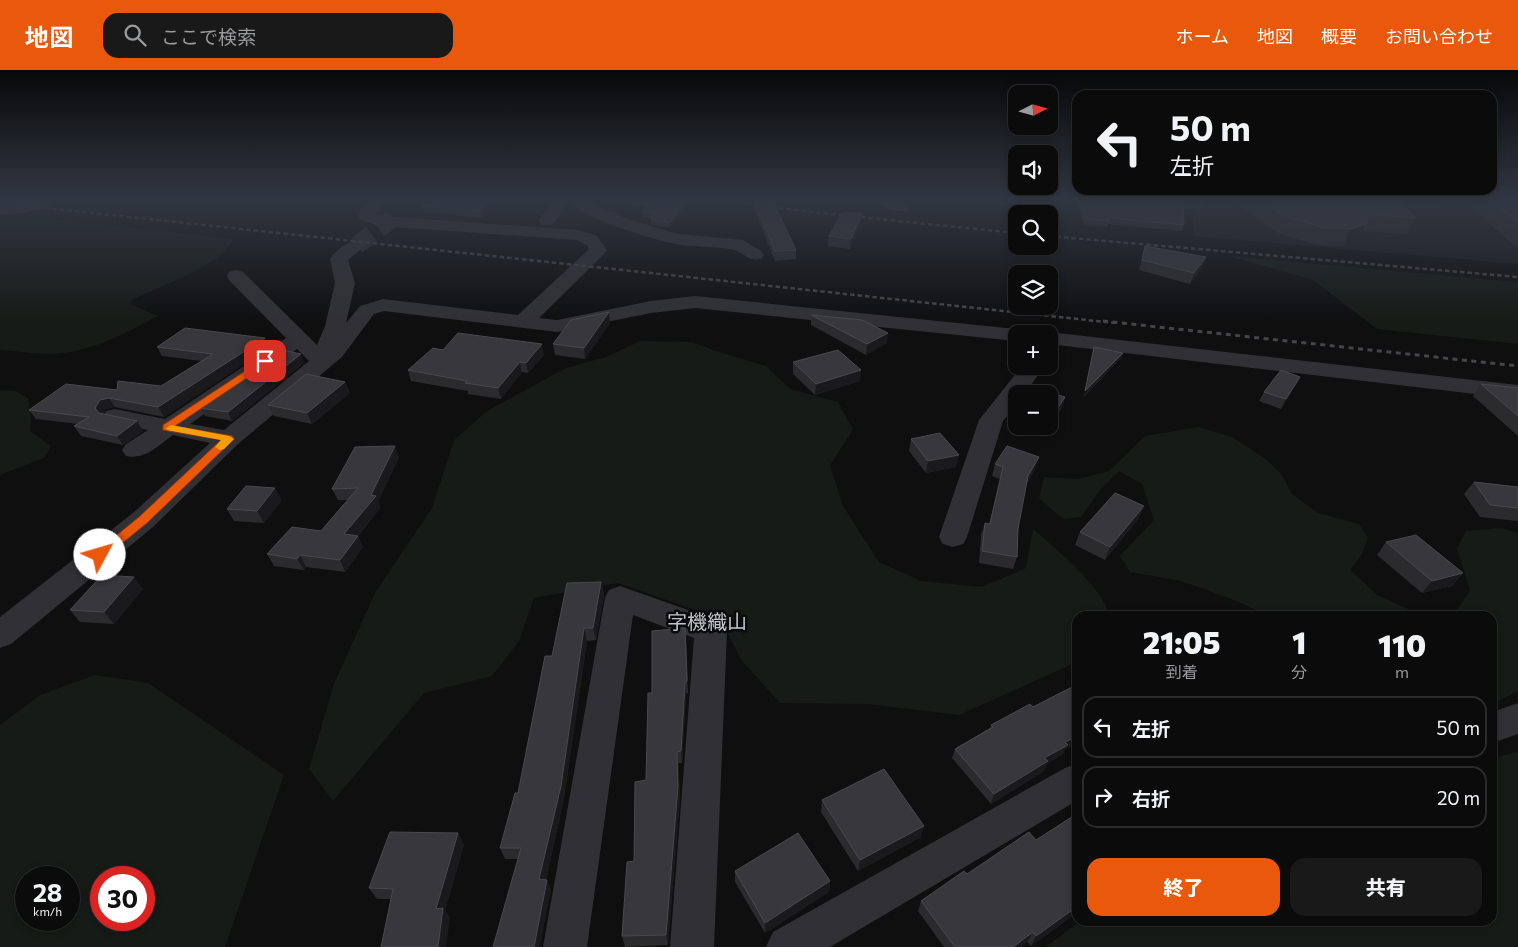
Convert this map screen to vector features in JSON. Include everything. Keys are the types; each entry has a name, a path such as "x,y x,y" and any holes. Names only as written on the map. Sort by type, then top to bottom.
{"street":[{"path":"523,322 598,250 593,240"},
{"path":"688,240 737,244 754,255"},
{"path":"321,361 335,326 345,283 339,259 357,245"},
{"path":"236,276 321,361"},
{"path":"0,635 143,520 229,439 334,352 367,310 383,305 557,326 651,307 694,302 1008,333"},
{"path":"135,450 166,427 298,339"},
{"path":"1058,342 1518,392"},
{"path":"954,537 991,420 1027,375"},
{"path":"116,416 229,439"},
{"path":"565,947 620,598 711,631 692,947"},
{"path":"1497,726 1518,718"},
{"path":"788,947 1072,783"}],"shaded area":[{"path":"0,240 234,240 219,257 189,275 133,299 130,304 158,316 119,336 92,346 64,353 44,354 0,350"},
{"path":"1239,240 1518,240 1518,264"},
{"path":"1229,256 1518,282 1518,344 1377,329 1313,280"},
{"path":"640,341 691,342 766,366 790,389 838,402 853,430 830,465 843,506 879,562 921,581 982,587 1026,568 1033,529 1088,580 1098,592 1108,611 1072,611 1072,664 959,715 867,704 780,703 741,660 721,619 618,583 534,598 519,641 492,676 424,693 333,801 309,769 334,684 375,593 432,508 454,440 487,411 566,368 606,357"},
{"path":"0,390 15,391 28,398 31,417 30,431 51,446 44,458 0,475"},
{"path":"1198,427 1232,437 1267,460 1282,475 1292,494 1318,513 1359,524 1368,538 1362,554 1350,570 1377,595 1412,611 1259,611 1181,581 1130,572 1120,556 1154,520 1142,484 1119,471 1100,490 1081,517 1063,519 1039,498 1044,477 1078,479 1109,471 1145,436"},
{"path":"1501,528 1518,533 1518,691 1497,702 1497,611 1457,611 1470,590 1457,549 1466,531"},
{"path":"95,675 148,683 284,775 225,947 0,947 0,725 40,695"},
{"path":"1518,752 1518,947 1046,947 1073,926 1497,926 1497,757"}],"building":[{"path":"770,240 791,240 796,250 775,251"},
{"path":"1145,246 1206,257 1194,273 1142,260"},
{"path":"609,312 584,348 553,344 571,320"},
{"path":"811,315 862,320 888,333 867,344"},
{"path":"185,328 265,338 158,407 109,398 100,400 95,408 99,413 137,421 117,436 74,426 89,417 29,410 66,384 117,390 118,381 161,386 213,354 157,347"},
{"path":"458,333 542,344 526,363 520,362 498,388 465,383 467,381 408,370 433,348 443,350"},
{"path":"1094,347 1123,353 1085,391"},
{"path":"283,350 301,354 228,412 200,408"},
{"path":"838,350 861,370 816,384 793,362"},
{"path":"1281,370 1300,377 1286,399 1264,392"},
{"path":"306,374 345,382 307,413 268,405"},
{"path":"1481,384 1518,388 1518,416"},
{"path":"1058,395 1065,397 1058,408"},
{"path":"940,433 959,455 928,461 911,439"},
{"path":"395,446 371,495 376,496 344,534 358,536 340,560 300,555 297,559 267,554 292,527 321,531 358,488 332,489 355,447"},
{"path":"1007,446 1039,457 1028,476 1018,529 1017,557 982,551 985,523 990,524 1003,467 995,464"},
{"path":"1474,482 1518,487 1518,508 1490,505"},
{"path":"246,486 275,488 257,511 227,509"},
{"path":"1115,493 1144,506 1110,547 1080,532"},
{"path":"1416,535 1463,573 1432,581 1386,542"},
{"path":"102,575 134,577 104,612 70,610"},
{"path":"601,582 593,628 584,628 561,786 539,879 547,880 534,947 493,947 521,848 500,848 515,793 518,793 545,656 552,656 567,583"},
{"path":"685,628 687,681 685,682 681,751 677,752 678,786 666,935 622,936 627,862 634,861 635,782 646,780 648,693 652,693 652,631"},
{"path":"1072,687 1072,739 1065,742 1068,745 1044,758 1048,761 994,794 955,749 993,727 991,725 1030,704 1033,707"},
{"path":"884,769 924,826 860,860 822,800"},
{"path":"1072,817 1072,910 1036,936 1033,932 1013,947 955,947 921,901 964,871 967,874 1029,832 1036,840"},
{"path":"390,832 458,833 436,909 443,908 438,947 381,947 393,889 369,888"},
{"path":"798,833 830,881 765,923 735,871"}],"tunnel":[{"path":"357,245 364,240"}],"railway":[{"path":"343,240 1115,323"},
{"path":"1094,240 1518,277"},
{"path":"1103,321 1518,366"}],"slow traffic":[{"path":"171,428 229,439 220,447"}],"district":[{"name":"字機織山","path":"707,622"}],"route":[{"path":"100,555 143,520 229,439 166,427 265,361"}]}
